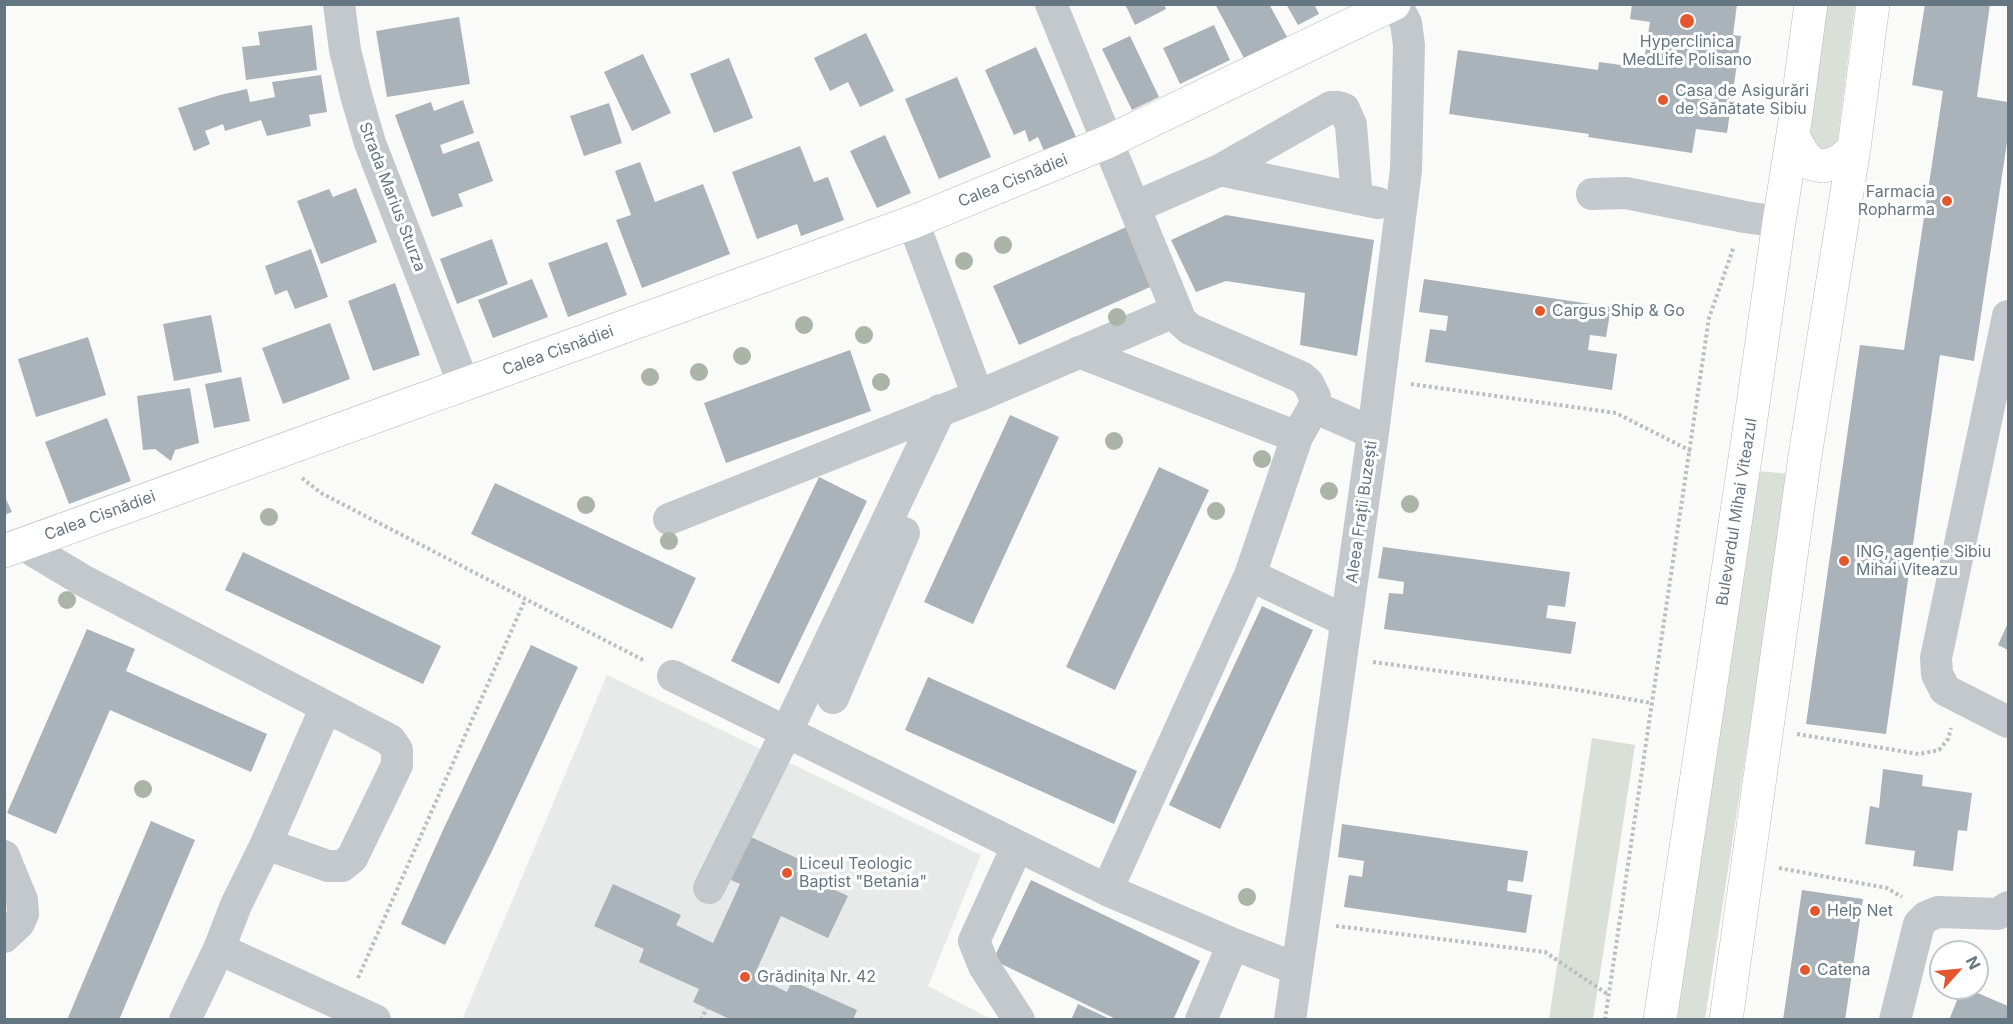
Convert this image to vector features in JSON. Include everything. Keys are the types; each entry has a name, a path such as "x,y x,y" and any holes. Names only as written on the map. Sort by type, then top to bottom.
{"main road":[{"name":"Calea Cisnădiei","path":"14,547 913,222 1107,142 1395,4"},
{"name":"Bulevardul Mihai Viteazul","path":"1660,1020 1811,4"},
{"path":"1726,1020 1805,456 1854,148 1873,4"},
{"path":"1793,136 1803,154 1812,164 1823,166 1832,164 1841,160 1854,148"}],"street":[{"name":"Strada Marius Sturza","path":"339,4 345,50 370,143 464,385"},
{"path":"1051,4 1180,321 1190,329 1301,377 1308,383 1315,397 1314,407 1297,437 1250,574 1107,890"},
{"name":"Aleea Frații Buzești","path":"1290,1020 1372,433 1406,170 1409,45 1406,23 1395,4"},
{"path":"1135,207 1220,170 1331,107 1344,109 1351,125 1357,199"},
{"path":"1220,170 1401,207"},
{"path":"1592,194 1626,192 1779,222"},
{"path":"833,698 959,403 913,222"},
{"path":"669,519 959,403 1176,311"},
{"path":"2008,316 2004,365 1936,658 1937,674 1945,690 2008,722"},
{"path":"1079,352 1297,437"},
{"path":"709,888 786,733 959,403"},
{"path":"1314,407 1372,433"},
{"path":"14,547 390,740 397,750 397,765 352,858 342,866 327,866 266,844"},
{"path":"1250,574 1346,621"},
{"path":"673,675 786,733 1107,890 1297,969"},
{"path":"185,1020 219,949 236,905 266,844 326,707"},
{"path":"1017,847 974,941 984,966 1010,1002 1019,1020"},
{"path":"4,855 22,900 23,914 19,923 4,937"},
{"path":"1896,1020 1915,934 1919,924 1926,917 1938,912 1998,914 2008,909"},
{"path":"1201,1020 1233,944"},
{"path":"219,949 375,1020"}],"path":[{"path":"1605,1020 1709,318 1745,217"},
{"path":"1379,380 1616,414 1691,451"},
{"path":"272,453 321,493 673,675"},
{"path":"346,1006 525,600"},
{"path":"1340,657 1573,689 1651,703"},
{"path":"1791,733 1919,754 1939,750 1948,739 1961,699"},
{"path":"1772,867 1887,888 1909,902 1926,917"},
{"path":"1304,922 1545,952 1609,995"},
{"path":"701,1020 707,1008"}],"shaded area":[{"path":"1826,5 1855,5 1837,144 1820,152 1808,136"},
{"path":"1758,471 1789,474 1705,1019 1677,1020"},
{"path":"607,675 981,855 928,986 991,1019 462,1020"},
{"path":"1592,738 1635,745 1593,1019 1549,1019"}],"building":[{"path":"1125,4 1164,4 1166,9 1135,25"},
{"path":"1215,4 1269,4 1287,37 1245,60"},
{"path":"1286,4 1314,4 1319,14 1298,25"},
{"path":"1632,4 1737,4 1733,35 1741,36 1727,133 1696,129 1692,153 1588,137 1589,134 1449,114 1458,50 1598,70 1599,62 1643,68 1650,22 1630,19"},
{"path":"1925,4 1990,4 1977,97 2008,102 2008,136 1974,361 1940,355 1886,734 1806,724 1860,345 1904,350 1943,91 1912,85"},
{"path":"459,17 470,84 387,97 376,31"},
{"path":"312,25 317,70 246,80 242,47 260,45 258,32"},
{"path":"1214,25 1230,60 1180,84 1163,48"},
{"path":"866,33 894,91 860,107 848,82 830,91 814,58"},
{"path":"1130,36 1159,97 1132,110 1102,49"},
{"path":"1036,47 1076,137 1044,151 1038,137 1029,142 1025,130 1014,135 985,70"},
{"path":"643,54 671,113 632,131 604,72"},
{"path":"729,58 753,118 714,133 690,74"},
{"path":"321,75 327,112 309,115 311,126 267,136 261,120 225,131 223,124 205,131 210,144 194,151 178,108 247,89 250,102 275,97 272,82"},
{"path":"957,77 991,157 939,179 905,99"},
{"path":"463,100 474,133 440,145 443,154 479,141 493,181 458,194 463,206 432,217 395,115 431,102 434,111"},
{"path":"609,103 622,143 584,156 570,116"},
{"path":"885,135 911,193 877,208 850,151"},
{"path":"800,146 814,182 828,177 844,220 801,236 797,224 757,239 732,172"},
{"path":"640,162 655,202 703,184 730,254 642,288 616,220 631,215 615,171"},
{"path":"356,188 377,242 321,264 297,201 329,189 333,197"},
{"path":"1226,215 1374,240 1357,356 1300,345 1305,293 1226,281 1196,292 1171,240"},
{"path":"1131,225 1157,284 1019,345 993,286"},
{"path":"492,239 508,284 457,304 440,259"},
{"path":"607,242 627,295 568,317 548,263"},
{"path":"311,249 328,297 295,309 287,290 275,295 265,266"},
{"path":"532,279 548,317 493,338 478,300"},
{"path":"1424,279 1611,307 1606,337 1590,335 1588,350 1617,354 1612,390 1425,362 1430,329 1446,331 1448,316 1419,312"},
{"path":"395,283 420,355 373,371 348,301"},
{"path":"211,315 222,372 174,381 163,324"},
{"path":"330,323 350,379 283,404 262,348"},
{"path":"88,337 106,395 36,417 18,359"},
{"path":"850,350 871,411 726,463 704,403"},
{"path":"241,377 250,421 214,428 205,384"},
{"path":"190,388 199,443 175,450 171,461 155,449 143,450 137,396"},
{"path":"1010,415 1059,437 973,624 924,602"},
{"path":"107,418 131,481 69,504 45,442"},
{"path":"1159,467 1209,490 1115,690 1066,667"},
{"path":"819,477 867,501 779,684 731,661"},
{"path":"495,483 696,578 672,629 471,534"},
{"path":"4,495 12,512 4,515"},
{"path":"1383,547 1570,572 1565,607 1548,605 1546,618 1576,622 1571,654 1384,629 1389,593 1403,594 1404,582 1378,578"},
{"path":"243,552 441,646 423,684 225,590"},
{"path":"1262,606 1313,630 1220,829 1169,805"},
{"path":"2008,623 2008,650 1998,645"},
{"path":"87,629 135,649 126,671 267,734 251,772 110,710 56,834 7,813"},
{"path":"531,645 578,667 445,945 401,924"},
{"path":"928,677 1137,771 1114,824 905,730"},
{"path":"1883,769 1923,775 1922,786 1972,793 1967,831 1958,830 1953,871 1913,866 1915,851 1865,844 1870,806 1879,808"},
{"path":"151,821 195,840 119,1020 67,1020"},
{"path":"1342,824 1528,851 1523,882 1508,880 1507,891 1532,895 1526,933 1344,907 1349,875 1362,877 1364,861 1338,857"},
{"path":"744,834 801,860 796,872 848,896 828,938 781,916 754,976 787,992 792,981 857,1010 853,1020 732,1020 693,1002 699,989 639,962 644,949 594,926 613,884 681,915 676,925 713,943 740,884 724,877"},
{"path":"1031,880 1200,961 1173,1020 1118,1020 993,960"},
{"path":"1802,890 1863,899 1845,1020 1783,1020"},
{"path":"1989,998 2008,1006 2008,1020 1949,1020 1957,1000 1989,1000"},
{"path":"1078,1004 1112,1020 1071,1020"}],"place":[{"name":"Hyperclinica MedLife Polisano","path":"1687,21"},
{"name":"Casa de Asigurări de Sănătate Sibiu","path":"1663,100"},
{"name":"Farmacia Ropharma","path":"1947,201"},
{"name":"Cargus Ship & Go","path":"1540,311"},
{"name":"ING, agenție Sibiu Mihai Viteazu","path":"1844,561"},
{"name":"Liceul Teologic Baptist \"Betania\"","path":"787,873"},
{"name":"Help Net","path":"1815,911"},
{"name":"Catena","path":"1805,970"},
{"name":"Grădinița Nr. 42","path":"745,977"}]}
